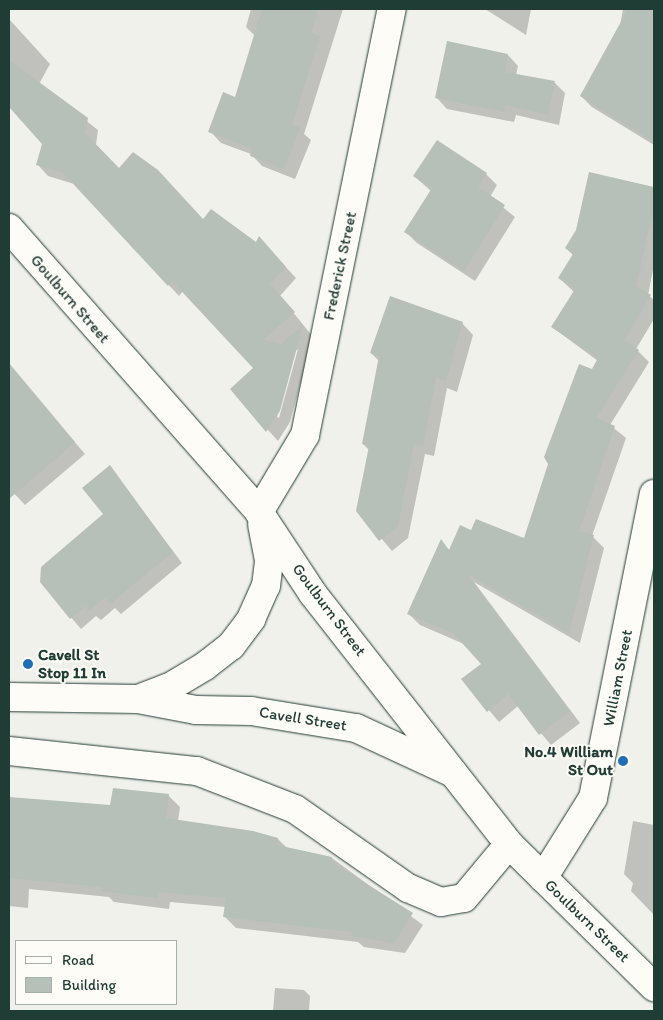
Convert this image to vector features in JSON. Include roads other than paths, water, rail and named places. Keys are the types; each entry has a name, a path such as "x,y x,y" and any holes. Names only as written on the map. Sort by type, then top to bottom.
{"street":[{"name":"Frederick Street","path":"259,512 305,435 392,9"},
{"name":"Goulburn Street","path":"9,228 259,512 313,594 459,775 509,844 654,987"},
{"name":"William Street","path":"543,878 593,798 654,494"},
{"name":"Cavell Street","path":"138,699 170,687 205,666 231,646 251,619 266,586 269,560 259,512"},
{"name":"Cavell Street","path":"9,697 138,699 196,710 251,711 356,728 459,775"},
{"path":"9,751 197,771 295,809 408,888 441,902 464,898 509,844"}],"place":[{"name":"Cavell St Stop 11 In","path":"28,664"},
{"name":"No.4 William St Out","path":"623,761"}]}
